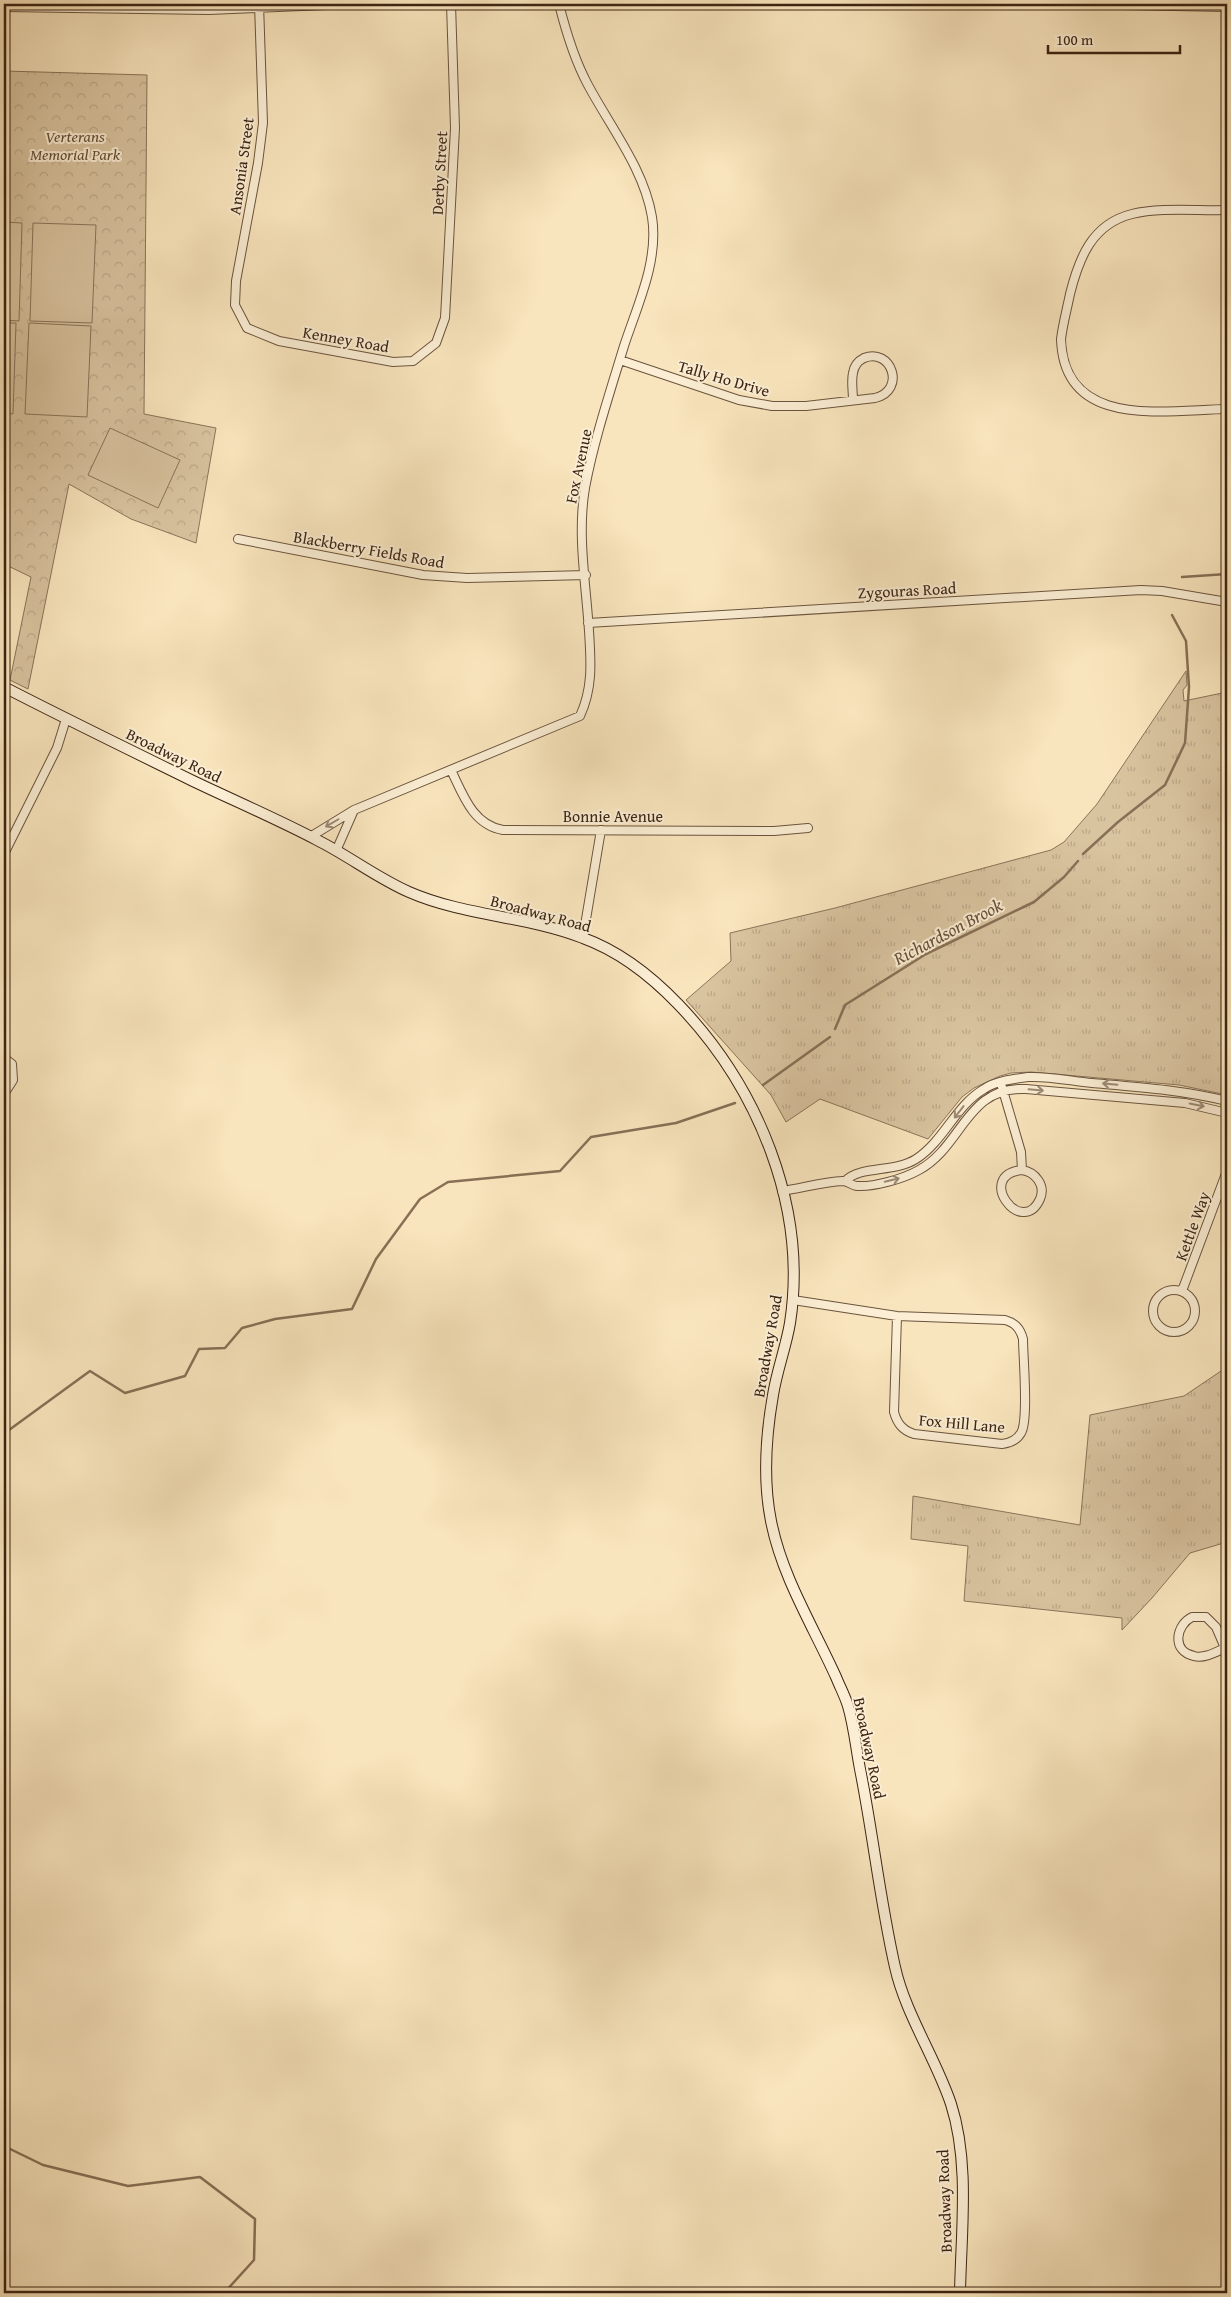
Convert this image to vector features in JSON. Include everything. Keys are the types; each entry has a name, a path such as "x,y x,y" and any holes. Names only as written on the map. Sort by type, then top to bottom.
{"main road":[{"name":"Broadway Road","path":"4,687 310,837 387,882 416,896 583,938 610,950 636,968 676,1003 709,1041 734,1076 766,1140 782,1190 792,1250 790,1327 773,1395 766,1460 771,1521 788,1578 848,1704 896,1974 952,2106 961,2159 960,2293"}],"street":[{"path":"4,7 209,10 259,6 351,4"},
{"name":"Derby Street","path":"436,342 445,318 456,128 451,4"},
{"name":"Fox Avenue","path":"310,837 354,810 580,716 588,699 591,661 582,517 586,487 603,416 643,290 652,248 652,218 645,190 628,154 588,85 570,48 559,4"},
{"path":"822,4 1227,6"},
{"name":"Ansonia Street","path":"247,328 235,305 236,281 258,163 263,123 259,6"},
{"path":"1227,210 1141,212 1117,219 1103,228 1086,247 1079,262 1061,339 1064,362 1071,378 1082,392 1102,404 1113,408 1136,410 1227,409"},
{"name":"Kenney Road","path":"247,328 279,341 393,362 413,361 436,342"},
{"name":"Tally Ho Drive","path":"620,360 756,404 789,407 853,400 879,397 888,391 892,385 893,374 886,362 873,356 865,358 856,364 852,375 853,400"},
{"name":"Blackberry Fields Road","path":"238,539 423,575 468,578 586,575"},
{"name":"Zygouras Road","path":"588,623 1141,590 1162,591 1227,602"},
{"path":"4,854 57,748 66,719"},
{"name":"Bonnie Avenue","path":"451,770 472,811 489,828 503,830 774,831 808,828"},
{"path":"336,851 354,810"},
{"path":"583,938 600,830"},
{"path":"4,1058 12,1064 13,1080 4,1094"},
{"path":"845,1181 852,1174 890,1169 915,1160 934,1144 971,1098 986,1088 1038,1078 1181,1091 1227,1101"},
{"path":"782,1190 845,1181 855,1186 907,1176 931,1163 981,1102 1002,1086 1185,1103 1227,1113"},
{"path":"1002,1086 1021,1152 1022,1170"},
{"path":"1132,1086 1132,1098"},
{"path":"945,1130 954,1136"},
{"path":"1022,1170 1037,1178 1042,1190 1038,1203 1031,1209 1022,1211 1014,1209 1007,1204 1002,1193 1002,1184 1006,1177 1022,1170"},
{"name":"Kettle Way","path":"1182,1291 1227,1171"},
{"path":"1182,1291 1190,1297 1194,1304 1194,1318 1188,1326 1181,1330 1172,1332 1163,1329 1153,1314 1155,1301 1165,1292 1182,1291"},
{"name":"Fox Hill Lane","path":"792,1300 898,1316 1005,1320 1018,1327 1022,1339 1024,1425 1016,1439 1009,1443 992,1443 914,1434 901,1427 896,1420 894,1412 898,1316"},
{"path":"1192,1617 1206,1617 1216,1627 1226,1648 1200,1657 1188,1654 1183,1650 1178,1639 1181,1626 1192,1617"}],"green space":[{"name":"Verterans Memorial Park","path":"4,71 147,75 144,414 216,428 196,543 131,519 69,484 28,689 10,680 31,577 4,564"},
{"path":"4,222 22,223 19,321 4,320"},
{"path":"33,223 96,225 92,323 30,321"},
{"path":"4,323 16,323 13,414 4,413"},
{"path":"29,323 91,326 87,417 25,414"},
{"path":"110,428 180,460 158,508 88,475"},
{"path":"1186,671 1187,685 1183,690 1184,701 1227,692 1227,1095 1179,1085 1031,1072 1011,1073 974,1088 962,1097 928,1139 820,1099 786,1122 771,1095 686,1000 731,961 730,933 835,908 1051,850 1064,842 1097,804"},
{"path":"1227,1367 1227,1542 1190,1553 1122,1630 1122,1618 964,1601 968,1546 911,1539 913,1496 1080,1525 1090,1415 1184,1396"}],"waterway":[{"name":"Richardson Brook","path":"1182,577 1227,574"},
{"name":"Richardson Brook","path":"1083,854 1118,822 1165,785 1185,743 1189,687 1186,641 1172,615"},
{"name":"Richardson Brook","path":"835,1029 845,1005 926,954 1034,902 1064,877 1078,861"},
{"name":"Richardson Brook","path":"763,1085 830,1037"},
{"name":"Richardson Brook","path":"4,1436 9,1430 90,1371 125,1393 185,1376 199,1349 225,1348 242,1328 275,1319 352,1309 376,1259 420,1199 448,1182 560,1171 591,1137 676,1123 735,1103"},
{"path":"4,2146 43,2165 128,2186 200,2177 255,2219 254,2260 224,2293"}]}
